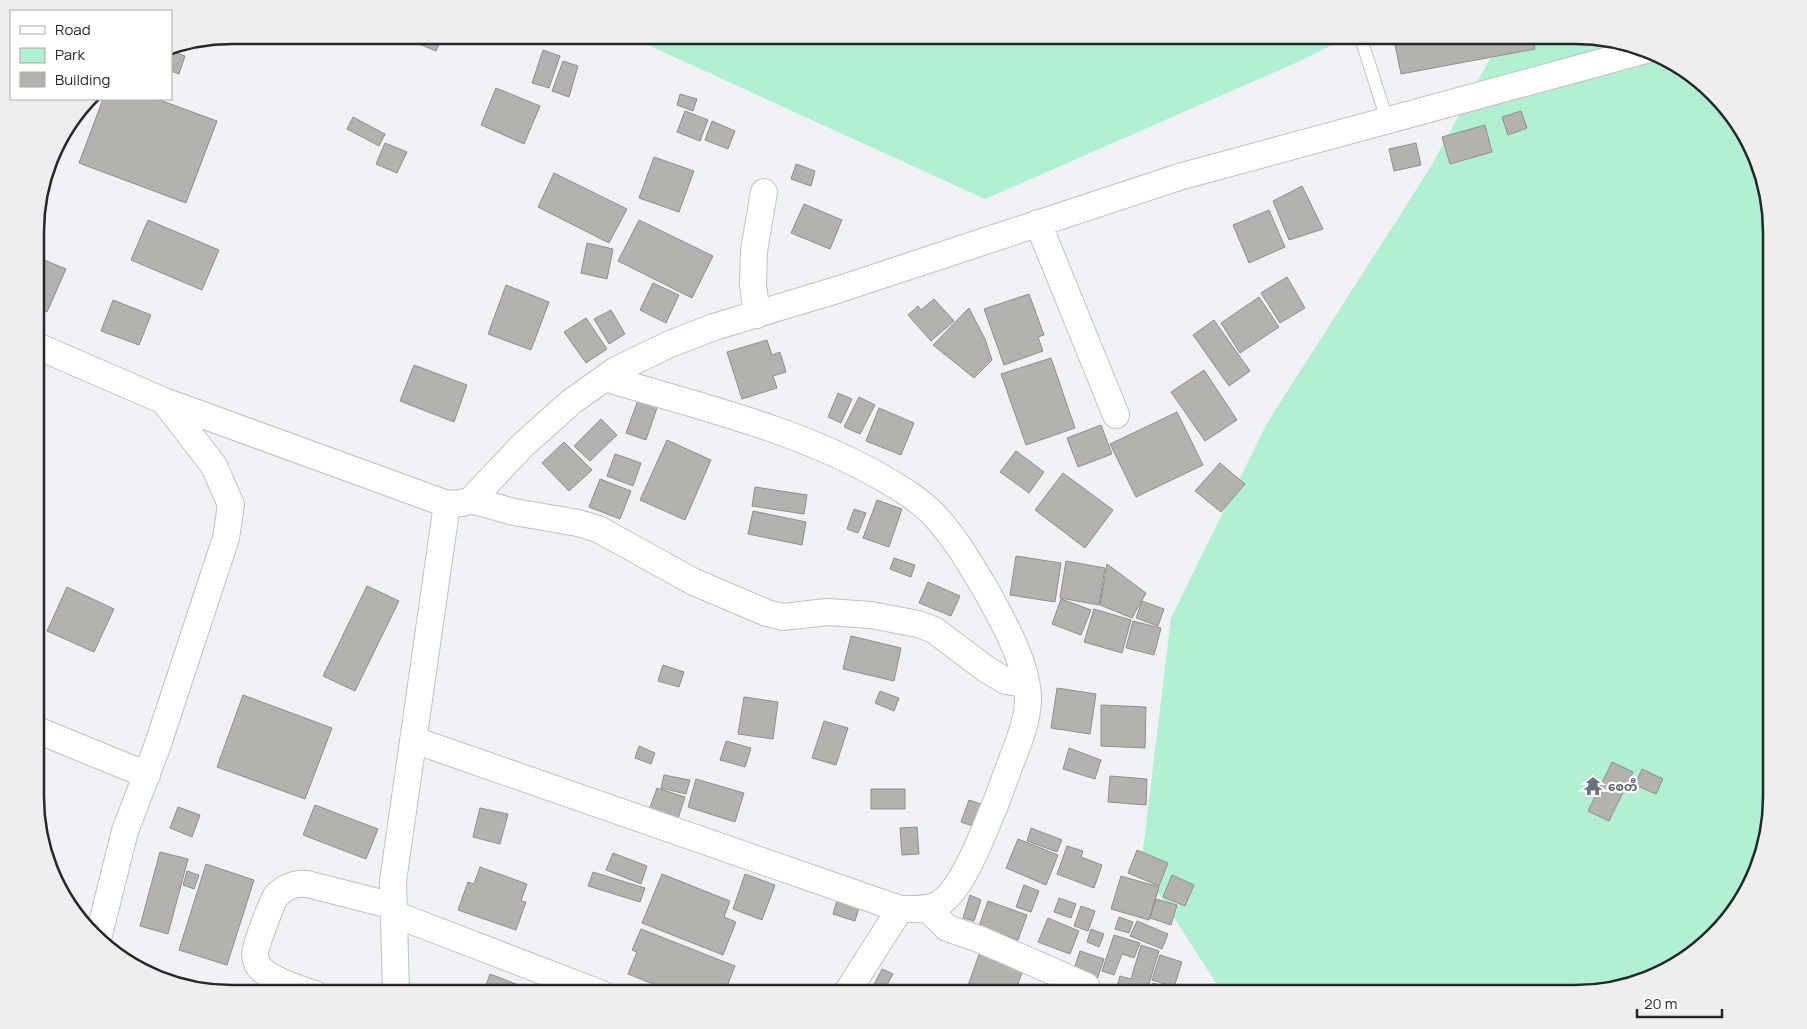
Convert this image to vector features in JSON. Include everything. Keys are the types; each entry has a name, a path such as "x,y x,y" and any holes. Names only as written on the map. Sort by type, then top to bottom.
{"street":[{"path":"396,985 393,881 414,740 459,502 571,402 616,370 670,344 714,327 840,289 1180,177 1633,53"},
{"path":"756,315 753,284 754,251 764,192"},
{"path":"1038,223 1116,415"},
{"path":"44,349 164,401 459,502 598,529 694,582 767,613 783,617 827,612 871,615 918,624 934,630 986,669 1006,681 1026,684"},
{"path":"414,740 900,909 927,908 937,905 946,899 973,858 1021,737 1028,702 1026,684 1013,641 961,548 934,515 916,499 861,465 824,448 734,417 605,378"},
{"path":"100,931 125,831 146,775 226,538 231,505 214,466 164,401"},
{"path":"44,733 146,775"},
{"path":"290,985 268,974 258,966 254,952 275,897 296,883 307,884 394,910 580,985"},
{"path":"927,908 947,928 978,938 1084,985"},
{"path":"852,985 900,909"}],"lane":[{"path":"1363,44 1387,120"}],"green space":[{"path":"646,44 1334,44 1300,61 985,199"},
{"path":"1498,44 1600,45 1624,50 1647,58 1680,75 1699,90 1732,127 1744,149 1757,183 1763,220 1763,809 1757,846 1749,869 1732,902 1699,939 1680,954 1658,966 1624,979 1587,985 1217,985 1141,866 1171,618 1267,423 1430,168"}],"building":[{"path":"419,44 439,44 436,51"},
{"path":"1395,44 1534,44 1535,49 1401,74"},
{"path":"543,50 560,56 549,88 532,83"},
{"path":"176,53 185,56 179,74 172,71 172,54"},
{"path":"563,61 578,66 569,97 552,91"},
{"path":"496,88 540,106 524,144 481,125"},
{"path":"680,94 697,99 693,111 677,105"},
{"path":"103,100 160,100 217,121 186,203 79,163"},
{"path":"685,111 708,120 700,141 677,132"},
{"path":"1521,111 1527,128 1508,135 1502,117"},
{"path":"353,117 385,134 379,146 347,129"},
{"path":"712,121 735,131 728,149 705,140"},
{"path":"1485,125 1492,152 1450,164 1442,137"},
{"path":"385,143 407,152 397,173 376,164"},
{"path":"1416,143 1421,165 1394,171 1389,149"},
{"path":"654,157 694,171 679,212 639,198"},
{"path":"796,164 815,171 811,186 791,179"},
{"path":"554,173 627,209 609,243 538,207"},
{"path":"1302,186 1323,229 1289,240 1273,201"},
{"path":"804,204 842,220 830,249 791,233"},
{"path":"1269,210 1285,247 1249,263 1233,225"},
{"path":"148,220 219,250 202,290 131,260"},
{"path":"639,220 713,256 692,298 618,261"},
{"path":"587,243 613,249 607,279 581,273"},
{"path":"44,260 66,269 47,312 44,310"},
{"path":"1287,277 1305,308 1280,323 1261,293"},
{"path":"653,283 679,295 666,323 640,310"},
{"path":"506,285 549,302 531,350 488,334"},
{"path":"1029,294 1044,335 1038,337 1043,351 1004,365 984,309"},
{"path":"1259,297 1279,327 1240,353 1221,323"},
{"path":"934,299 954,321 931,341 908,315 918,306 921,310"},
{"path":"113,300 151,315 139,345 101,331"},
{"path":"969,308 985,339 992,360 974,378 933,345"},
{"path":"611,310 625,334 609,344 594,319"},
{"path":"586,318 607,349 586,363 564,332"},
{"path":"1214,320 1250,371 1229,386 1193,335"},
{"path":"767,340 772,355 780,352 786,372 773,376 777,388 742,399 727,352"},
{"path":"1051,358 1075,428 1026,445 1001,374"},
{"path":"414,365 467,385 454,422 400,401"},
{"path":"1204,370 1237,420 1205,441 1171,392"},
{"path":"838,393 852,399 841,423 828,417"},
{"path":"640,395 659,402 646,440 626,433"},
{"path":"859,397 875,405 860,434 844,427"},
{"path":"879,408 914,423 901,455 866,441"},
{"path":"1177,412 1203,465 1136,497 1110,444"},
{"path":"601,419 617,435 590,461 574,446"},
{"path":"1101,425 1112,454 1078,467 1067,438"},
{"path":"667,440 711,460 685,520 640,500"},
{"path":"564,442 592,470 569,491 542,463"},
{"path":"1016,451 1044,472 1029,493 1000,472"},
{"path":"615,454 641,463 633,486 607,476"},
{"path":"1220,463 1245,484 1221,512 1195,491"},
{"path":"1063,473 1113,510 1085,548 1035,510"},
{"path":"600,479 631,491 620,519 589,507"},
{"path":"755,487 807,495 804,514 752,506"},
{"path":"877,500 902,509 889,547 863,538"},
{"path":"854,509 866,513 858,533 847,529"},
{"path":"753,511 806,522 802,545 748,534"},
{"path":"1016,556 1061,563 1055,602 1010,595"},
{"path":"894,558 915,565 911,577 890,569"},
{"path":"1066,561 1105,568 1099,605 1060,598"},
{"path":"1107,564 1146,593 1132,618 1100,605"},
{"path":"928,582 960,596 951,616 919,603"},
{"path":"367,586 399,601 355,691 323,676"},
{"path":"67,587 114,609 94,652 47,631"},
{"path":"1061,599 1091,610 1081,635 1052,624"},
{"path":"1142,601 1164,609 1158,626 1136,618"},
{"path":"1094,609 1131,620 1122,653 1084,642"},
{"path":"1133,621 1161,628 1154,655 1126,648"},
{"path":"851,636 901,648 894,681 843,669"},
{"path":"663,665 684,672 679,687 658,681"},
{"path":"1057,688 1096,694 1090,734 1051,728"},
{"path":"880,691 899,698 894,711 875,703"},
{"path":"243,695 332,728 305,799 217,767"},
{"path":"744,697 778,702 773,739 738,734"},
{"path":"1101,705 1146,707 1145,748 1101,746"},
{"path":"824,721 848,728 836,765 812,758"},
{"path":"726,741 751,748 745,767 720,760"},
{"path":"639,746 655,753 651,764 635,758"},
{"path":"1069,748 1101,760 1095,779 1063,769"},
{"path":"1612,762 1633,772 1609,821 1588,811"},
{"path":"1642,769 1663,779 1656,794 1635,785"},
{"path":"664,775 690,780 686,794 661,788"},
{"path":"1110,776 1147,779 1146,805 1108,802"},
{"path":"696,779 744,793 735,822 688,807"},
{"path":"657,788 685,797 676,825 647,815"},
{"path":"871,789 905,789 905,809 871,809"},
{"path":"969,800 987,806 978,828 961,822"},
{"path":"315,805 378,829 366,859 303,835"},
{"path":"178,807 200,815 192,837 170,828"},
{"path":"480,808 508,814 500,844 473,837"},
{"path":"917,827 919,854 902,855 900,828"},
{"path":"1031,828 1062,840 1057,852 1027,841"},
{"path":"1018,839 1058,855 1046,885 1006,868"},
{"path":"1067,846 1083,851 1081,857 1102,865 1094,888 1057,874"},
{"path":"1137,850 1168,863 1159,886 1128,873"},
{"path":"160,852 188,859 168,934 140,926"},
{"path":"613,853 647,866 641,884 606,870"},
{"path":"206,864 254,880 227,965 179,950"},
{"path":"480,867 527,884 521,901 526,902 516,930 458,910 468,882 474,884"},
{"path":"187,871 199,875 194,889 183,885"},
{"path":"593,872 645,888 640,902 588,886"},
{"path":"662,874 730,901 724,917 736,922 723,955 642,923"},
{"path":"745,874 775,885 762,920 733,909"},
{"path":"1172,875 1194,885 1185,906 1163,897"},
{"path":"1121,876 1159,887 1149,920 1111,909"},
{"path":"1024,885 1039,891 1031,912 1016,907"},
{"path":"970,895 981,900 974,921 963,918"},
{"path":"838,897 860,904 855,921 833,914"},
{"path":"1059,898 1076,904 1071,918 1054,912"},
{"path":"1156,899 1177,905 1171,925 1150,918"},
{"path":"988,901 1027,915 1018,940 979,926"},
{"path":"1081,906 1095,911 1088,931 1074,926"},
{"path":"1119,917 1133,922 1129,933 1115,929"},
{"path":"1048,918 1079,931 1070,954 1038,942"},
{"path":"1137,921 1168,934 1162,949 1130,936"},
{"path":"641,929 735,966 728,985 656,985 628,974 637,952 632,950"},
{"path":"1091,929 1104,934 1099,947 1087,942"},
{"path":"1114,935 1140,943 1134,958 1122,954 1114,975 1102,971"},
{"path":"1141,945 1159,951 1149,985 1118,985 1120,976 1131,979"},
{"path":"981,949 1025,965 1017,985 968,985"},
{"path":"1080,951 1104,959 1096,983 1072,975"},
{"path":"1160,955 1182,962 1175,985 1152,980"},
{"path":"882,969 893,974 887,985 874,985"},
{"path":"490,974 519,985 486,985"},
{"path":"1052,980 1062,985 1050,985"}],"place":[{"name":"စေတီ","path":"1593,786"}]}
